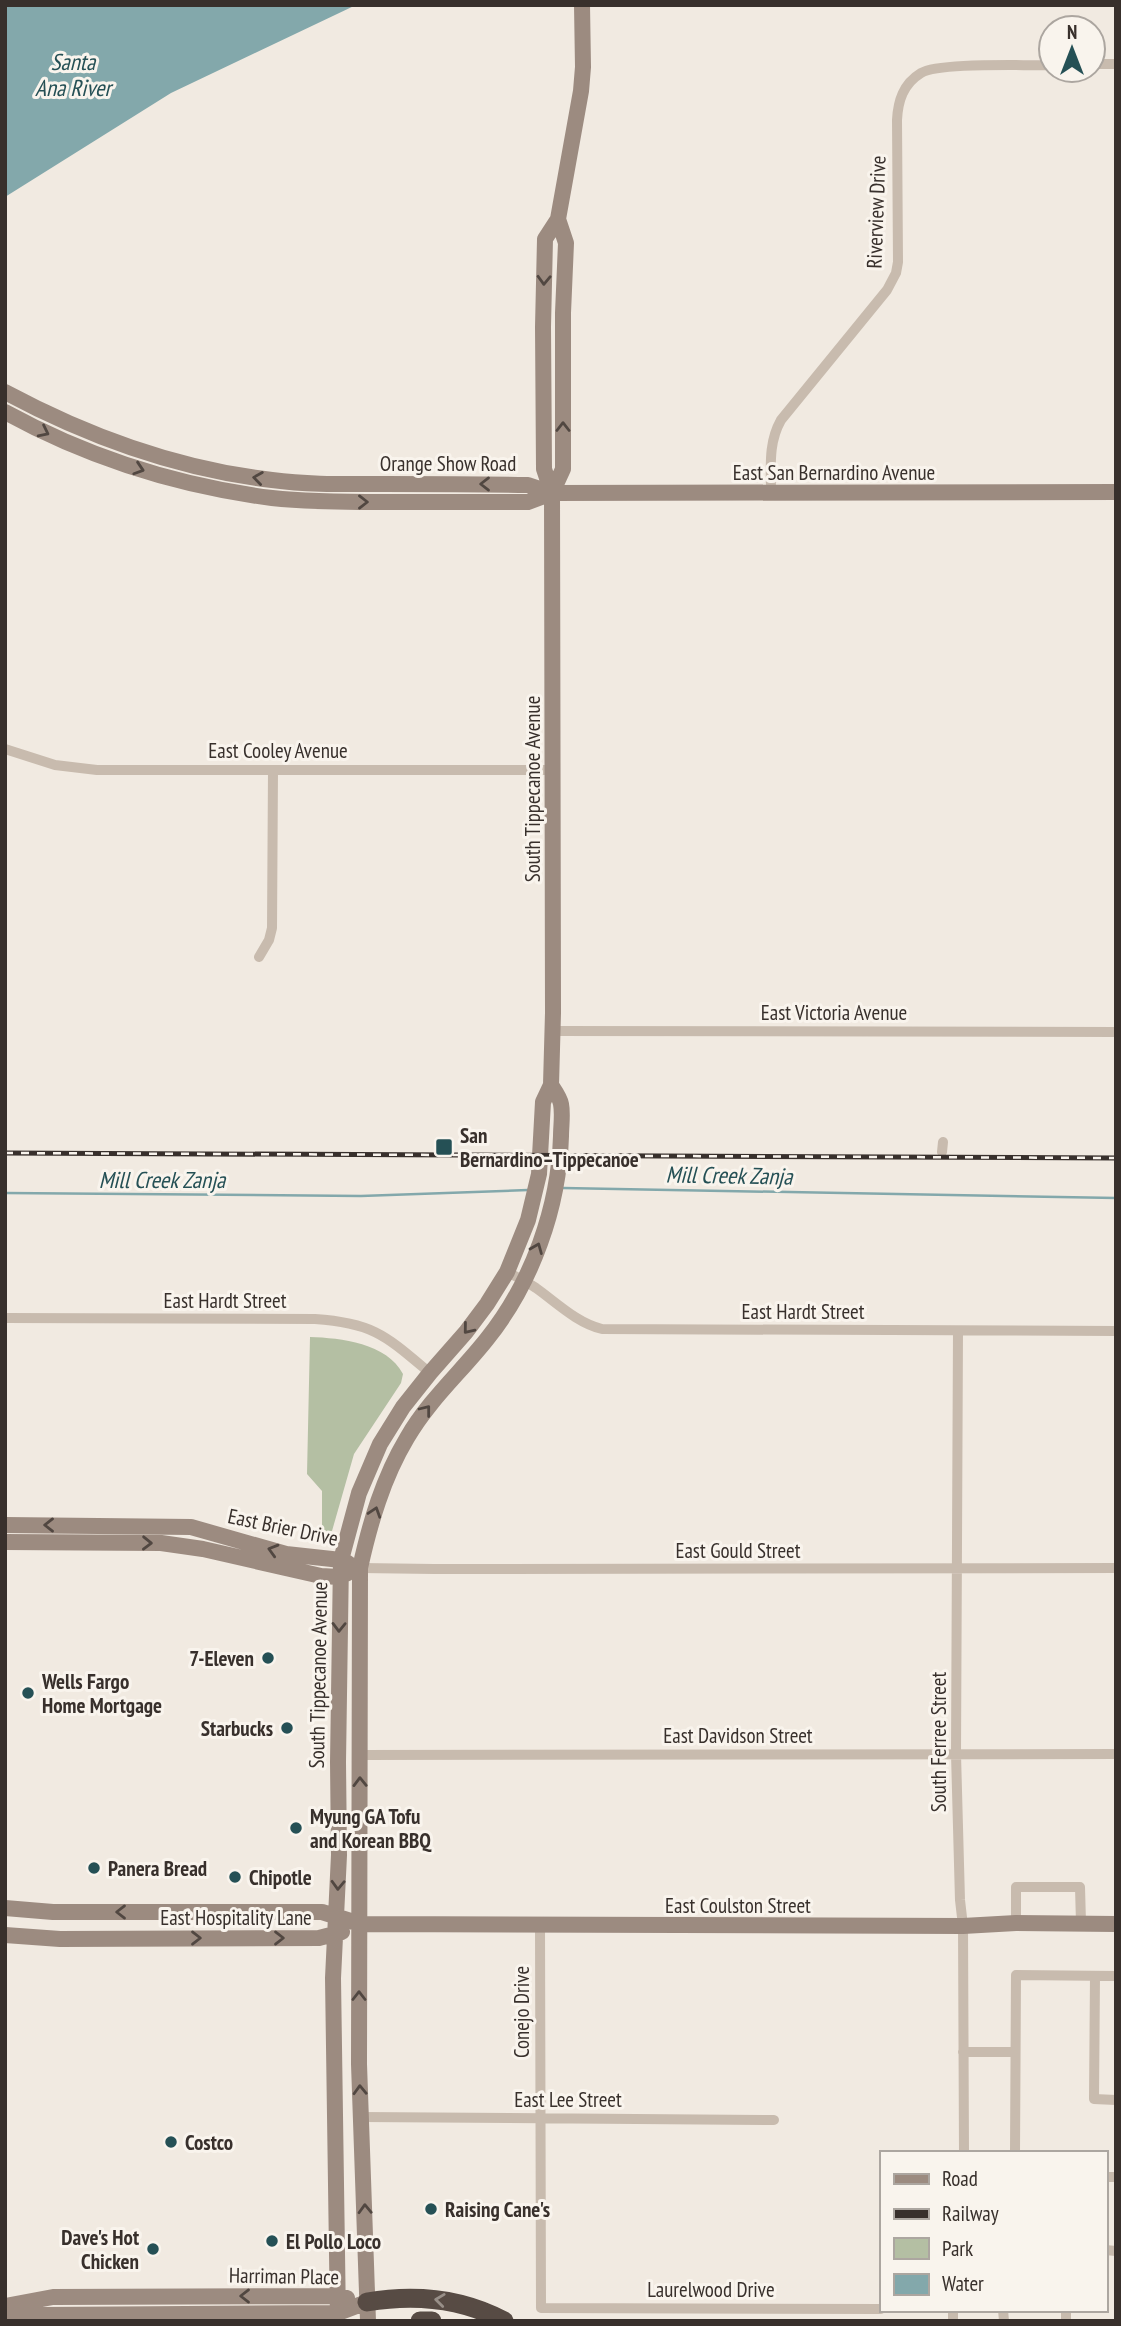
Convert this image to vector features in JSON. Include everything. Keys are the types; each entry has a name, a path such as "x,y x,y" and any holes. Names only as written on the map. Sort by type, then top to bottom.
{"highway":[{"path":"367,2311 395,2297 447,2300 478,2308 505,2321"},
{"path":"420,2321 432,2321"}],"main road":[{"name":"South Tippecanoe Avenue","path":"338,2317 334,1936 339,1855 341,1560 359,1493 380,1444 403,1408 487,1304 507,1272 531,1211 539,1174 543,1102 551,1085 552,493 563,469 566,243 558,219 581,91 582,5"},
{"name":"Orange Show Road","path":"5,392 83,430 120,444 160,458 236,475 306,483 528,485 552,493"},
{"path":"10,414 22,400"},
{"name":"Orange Show Road","path":"10,414 79,448 157,475 261,496 338,502 528,502 552,493"},
{"name":"East San Bernardino Avenue","path":"552,493 1116,492"},
{"name":"South Tippecanoe Avenue","path":"367,2311 359,2064 359,1568 377,1506 395,1459 419,1419 445,1385 488,1338 523,1281 552,1205 558,1174 561,1104 551,1085"},
{"path":"430,1373 445,1385"},
{"name":"East Brier Drive","path":"5,1525 191,1527 286,1554 341,1560 359,1568"},
{"name":"East Brier Drive","path":"5,1542 161,1543 340,1577 359,1568"},
{"name":"East Hospitality Lane","path":"5,1908 66,1912 322,1912 360,1924"},
{"name":"East Hospitality Lane","path":"5,1935 60,1939 319,1938 334,1936 360,1924"},
{"name":"East Coulston Street","path":"360,1924 1116,1924"},
{"path":"334,2092 349,2113 361,2117"},
{"name":"Harriman Place","path":"5,2306 53,2298 338,2296 367,2311"},
{"name":"Harriman Place","path":"5,2320 43,2315 338,2317 367,2311"}],"street":[{"name":"Riverview Drive","path":"771,492 771,450 775,430 887,290 896,273 897,120 899,102 907,86 920,74 940,68 1037,65"},
{"name":"East Cooley Avenue","path":"5,749 74,768 553,770"},
{"path":"260,957 272,928 273,770"},
{"name":"East Victoria Avenue","path":"553,1031 1116,1032"},
{"name":"East Hardt Street","path":"507,1272 581,1320 602,1329 1116,1331"},
{"name":"East Hardt Street","path":"5,1318 315,1318 344,1321 371,1329 394,1342 430,1373"},
{"name":"South Ferree Street","path":"958,1331 956,1754 963,1926 964,2151"},
{"name":"East Gould Street","path":"359,1568 1116,1568"},
{"name":"East Davidson Street","path":"360,1755 1116,1754"},
{"path":"1016,1923 1016,1887 1080,1887 1080,1923"},
{"name":"Conejo Drive","path":"540,1926 541,2308"},
{"path":"1015,2151 1016,1975 1116,1976"},
{"path":"1095,1976 1094,2099 1116,2099"},
{"path":"963,2052 1015,2052"},
{"name":"East Lee Street","path":"361,2117 774,2120"},
{"name":"Laurelwood Drive","path":"541,2308 880,2309"}],"green space":[{"path":"310,1337 349,1341 375,1349 386,1355 403,1374 401,1383 354,1454 332,1531 322,1533 322,1491 307,1474"}],"water":[{"name":"Santa Ana River","path":"5,5 356,5 171,93 5,197"}],"waterway":[{"name":"Mill Creek Zanja","path":"563,1188 1116,1198"},
{"name":"Mill Creek Zanja","path":"5,1193 361,1196 528,1190"}],"railway":[{"path":"5,1153 1116,1158"}],"place":[{"name":"San Bernardino–Tippecanoe","path":"444,1147"},
{"name":"7-Eleven","path":"268,1658"},
{"name":"Wells Fargo Home Mortgage","path":"28,1693"},
{"name":"Starbucks","path":"287,1728"},
{"name":"Myung GA Tofu and Korean BBQ","path":"296,1828"},
{"name":"Panera Bread","path":"94,1868"},
{"name":"Chipotle","path":"235,1877"},
{"name":"Costco","path":"171,2142"},
{"name":"Raising Cane's","path":"431,2209"},
{"name":"El Pollo Loco","path":"272,2241"},
{"name":"Dave's Hot Chicken","path":"153,2249"}]}
